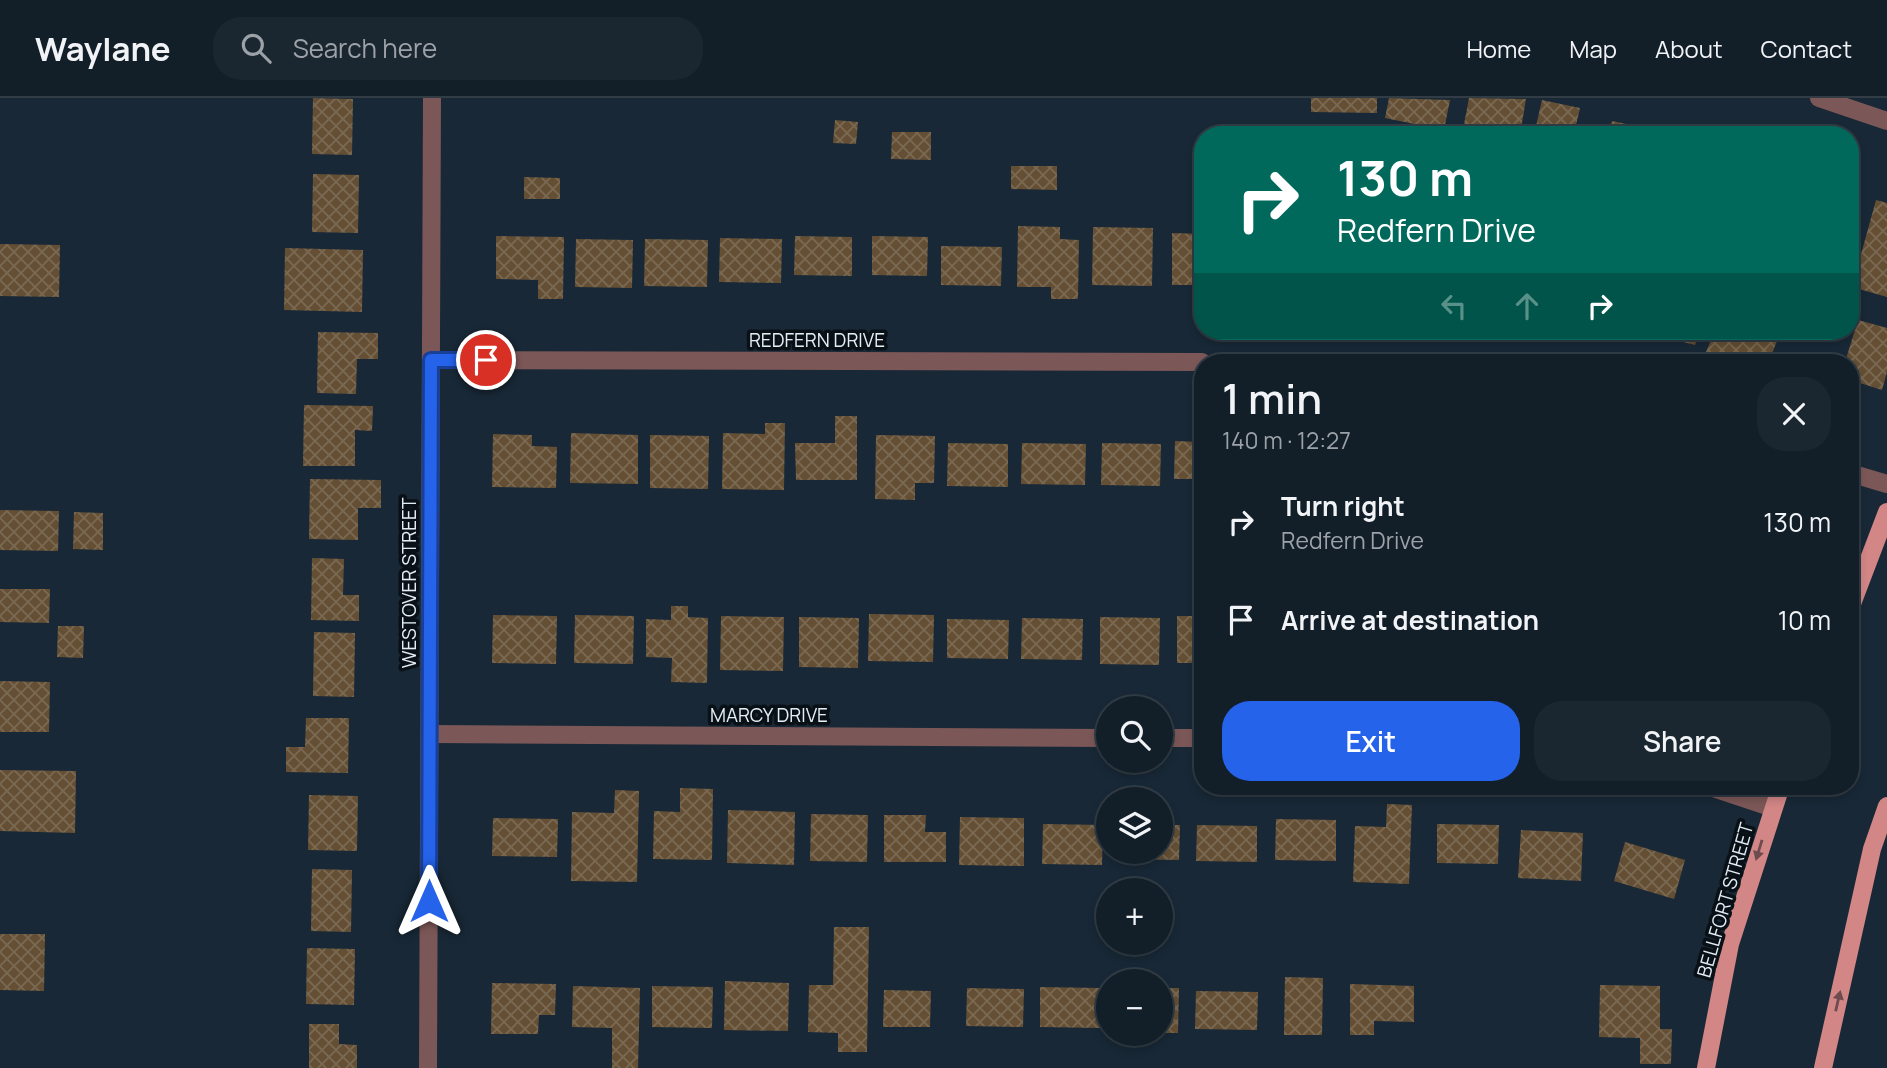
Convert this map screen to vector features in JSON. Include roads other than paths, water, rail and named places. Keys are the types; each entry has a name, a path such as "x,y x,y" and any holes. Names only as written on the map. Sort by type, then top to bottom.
{"main road":[{"path":"1859,585 1887,512"},
{"name":"BELLFORT STREET","path":"1706,1068 1730,944 1778,795"},
{"path":"1823,1068 1872,849 1887,806"}],"street":[{"name":"WESTOVER STREET","path":"428,1068 432,98"},
{"path":"1819,98 1887,121"},
{"name":"REDFERN DRIVE","path":"431,360 1194,362"},
{"path":"1859,475 1887,484"},
{"name":"MARCY DRIVE","path":"430,734 1096,738"},
{"path":"1173,738 1194,738"},
{"path":"1734,795 1773,808"}]}
